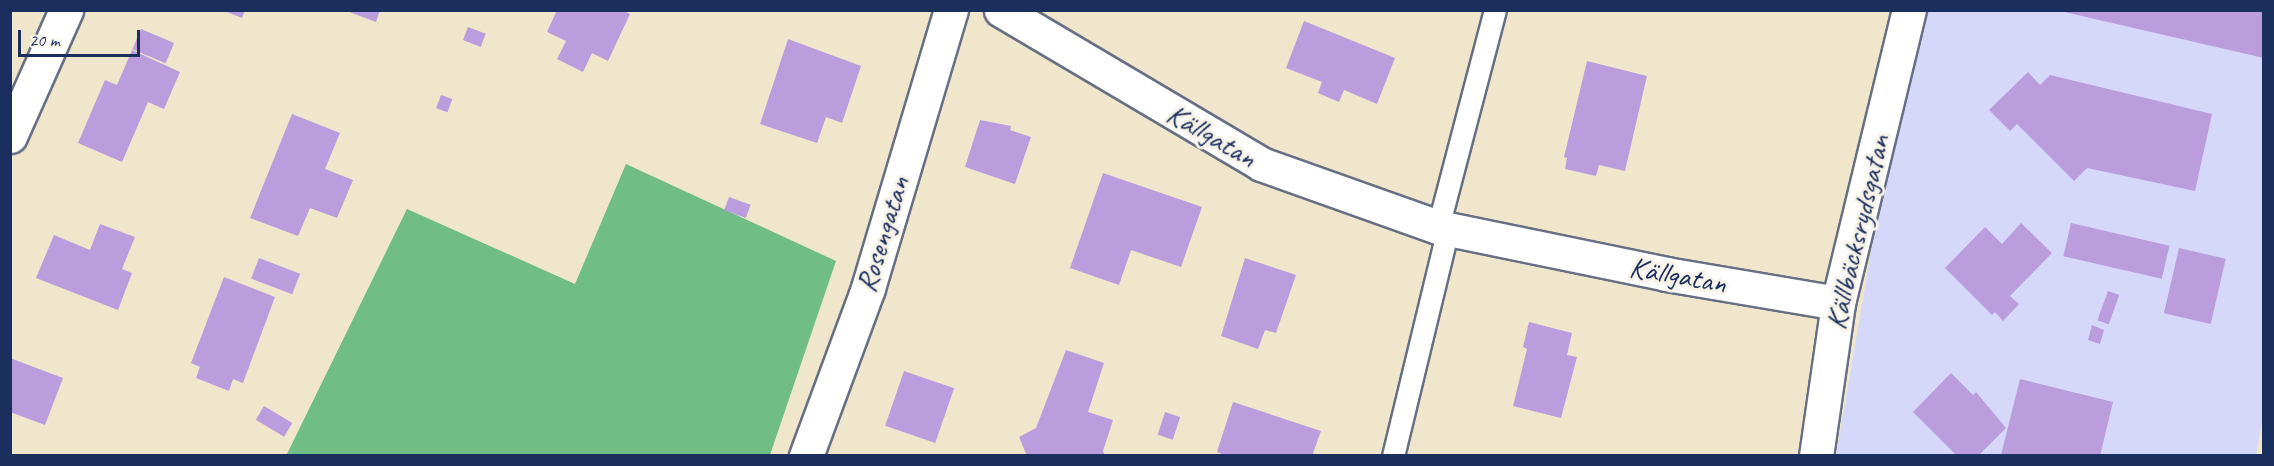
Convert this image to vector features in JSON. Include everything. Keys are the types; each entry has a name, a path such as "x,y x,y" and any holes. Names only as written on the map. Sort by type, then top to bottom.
{"street":[{"path":"10,136 21,87 66,10"},
{"name":"Rosengatan","path":"806,456 867,288 951,10"},
{"name":"Källgatan","path":"1001,10 1261,164 1443,228 1666,274 1838,303"},
{"name":"Källbäcksrydsgatan","path":"1816,456 1838,303 1909,10"}],"lane":[{"path":"1393,456 1443,228 1495,10"}],"shaded area":[{"path":"1927,11 2263,11 2264,410 2256,455 1836,456 1879,206"}],"green space":[{"path":"626,164 836,261 770,455 286,456 407,209 575,284"}],"building":[{"path":"222,10 245,10 242,18"},
{"path":"344,10 380,10 376,22"},
{"path":"557,10 622,10 630,14 608,61 592,53 583,72 557,59 566,41 547,32"},
{"path":"2264,10 2264,58 2060,11"},
{"path":"1304,21 1395,58 1377,104 1344,90 1339,102 1318,93 1322,82 1286,68"},
{"path":"468,27 486,34 481,47 463,40"},
{"path":"141,29 174,43 166,63 132,49"},
{"path":"788,39 861,66 842,123 826,117 817,143 760,124"},
{"path":"132,50 180,72 164,109 148,102 122,162 78,143 105,80 117,85"},
{"path":"1587,61 1647,76 1625,171 1599,165 1596,176 1565,169 1567,158 1564,157"},
{"path":"2028,72 2040,85 2050,75 2212,114 2195,191 2087,168 2074,181 2017,124 2010,131 1989,110"},
{"path":"441,95 452,99 447,112 436,108"},
{"path":"292,114 340,133 325,169 353,180 337,218 310,208 298,236 250,218"},
{"path":"980,120 1011,126 1010,130 1031,137 1015,184 965,167"},
{"path":"1103,173 1202,207 1181,267 1131,250 1119,285 1070,268"},
{"path":"729,197 751,205 746,218 724,210"},
{"path":"2021,223 2052,253 2010,296 2019,304 2003,321 1995,312 1992,315 1945,268 1985,227 2002,244"},
{"path":"2071,223 2169,246 2162,279 2063,256"},
{"path":"100,224 135,237 122,269 132,273 118,310 36,278 54,235 90,250"},
{"path":"2179,248 2226,259 2211,324 2164,313"},
{"path":"259,258 300,274 292,294 251,279"},
{"path":"1245,258 1296,275 1276,333 1265,330 1258,349 1221,336"},
{"path":"224,277 275,297 243,383 233,379 229,391 196,378 200,367 191,363"},
{"path":"2108,291 2119,295 2109,324 2097,320"},
{"path":"1529,322 1572,333 1567,355 1577,357 1561,418 1513,406 1527,349 1523,347"},
{"path":"2092,325 2104,330 2100,344 2088,340"},
{"path":"1066,350 1104,363 1088,412 1113,420 1103,451 1105,456 1027,456 1019,437 1036,428"},
{"path":"10,358 63,378 45,425 10,412"},
{"path":"904,371 954,388 935,443 885,426"},
{"path":"1951,373 1973,395 1976,392 2006,428 1978,456 1957,456 1913,412"},
{"path":"2020,379 2113,402 2100,456 2001,455"},
{"path":"1233,402 1321,431 1312,456 1228,456 1217,452"},
{"path":"264,406 292,423 284,437 256,420"},
{"path":"1165,412 1180,417 1173,440 1158,435"}]}
